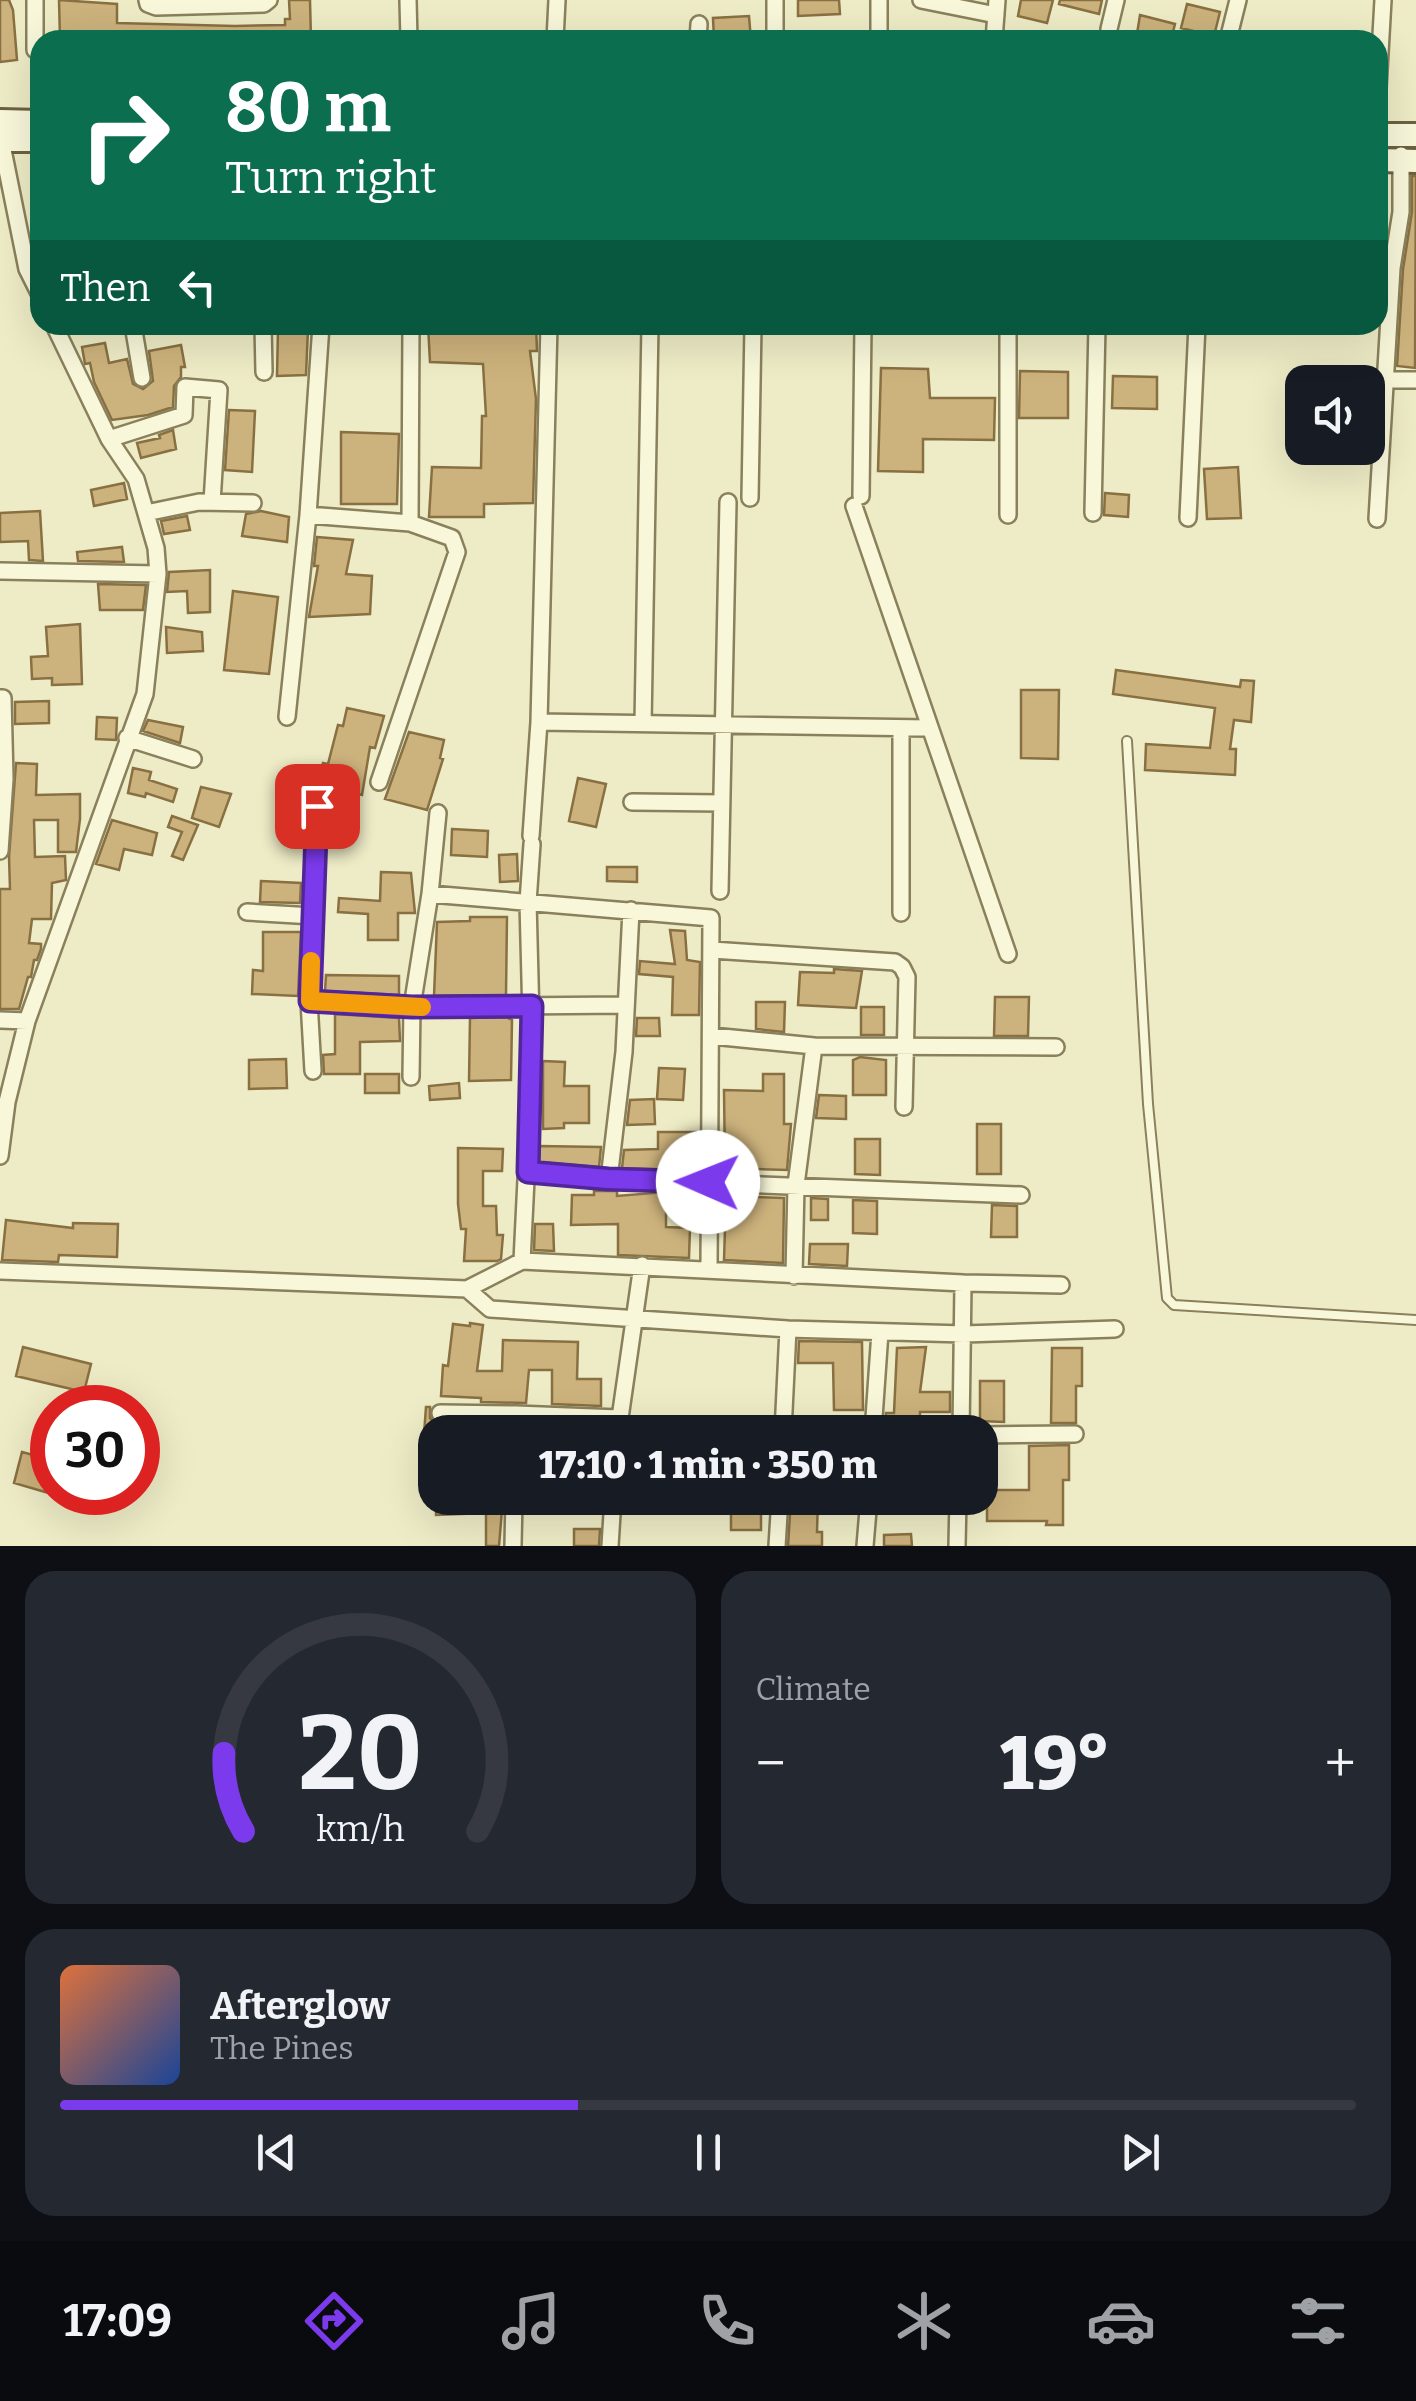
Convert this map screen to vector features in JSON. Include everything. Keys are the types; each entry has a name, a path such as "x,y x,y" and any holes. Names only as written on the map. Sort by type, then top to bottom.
{"street":[{"path":"35,30 36,0"},
{"path":"148,0 148,4 156,7 264,4 268,0"},
{"path":"408,0 409,30"},
{"path":"556,30 557,0"},
{"path":"775,0 775,30"},
{"path":"921,0 996,8"},
{"path":"1109,29 1116,0"},
{"path":"1230,30 1238,0"},
{"path":"1381,30 1383,0"},
{"path":"879,1 879,30"},
{"path":"0,133 30,125"},
{"path":"0,133 30,138"},
{"path":"0,133 30,273"},
{"path":"1388,324 1392,268 1409,161 1398,135"},
{"path":"0,1156 7,1102 27,1021 146,694 158,574 156,548 136,479 109,439 64,335"},
{"path":"135,335 142,378"},
{"path":"263,335 264,372"},
{"path":"287,718 308,515 319,335"},
{"path":"410,523 411,335"},
{"path":"522,1261 532,1006 528,902 539,722 549,335"},
{"path":"644,724 650,335"},
{"path":"750,498 753,335"},
{"path":"863,335 858,501 928,728 1008,954"},
{"path":"1008,335 1008,515"},
{"path":"1093,513 1097,335"},
{"path":"1188,518 1196,335"},
{"path":"1385,366 1387,335"},
{"path":"1385,380 1416,380"},
{"path":"109,439 184,415 185,387 219,390 212,502"},
{"path":"1376,519 1379,465"},
{"path":"146,512 212,502 253,502"},
{"path":"720,891 728,502"},
{"path":"308,515 410,523 452,538 457,552 379,782"},
{"path":"0,572 158,574"},
{"path":"0,698 5,779 0,851"},
{"path":"539,722 928,728"},
{"path":"900,728 901,913"},
{"path":"127,738 193,759"},
{"path":"632,802 722,803"},
{"path":"313,1071 310,1001 317,806"},
{"path":"411,1077 412,1007 438,813"},
{"path":"430,894 711,918 709,1270"},
{"path":"608,1179 624,1052 632,910"},
{"path":"247,912 313,916"},
{"path":"712,950 895,962 902,967 907,978 904,1107"},
{"path":"310,1001 412,1007 626,1005"},
{"path":"0,1020 27,1021"},
{"path":"712,1036 814,1046 1056,1047"},
{"path":"794,1276 796,1185 814,1046"},
{"path":"528,1172 608,1179 1021,1195"},
{"path":"0,1271 466,1290 522,1261 1061,1285"},
{"path":"620,1415 642,1265"},
{"path":"961,1415 963,1283"},
{"path":"466,1290 490,1309 632,1320 964,1334 1115,1328"},
{"path":"784,1415 788,1329"},
{"path":"874,1415 880,1332"},
{"path":"440,1413 525,1415"},
{"path":"998,1435 1075,1434"},
{"path":"513,1546 514,1515"},
{"path":"610,1546 612,1515"},
{"path":"777,1546 779,1515"},
{"path":"865,1546 867,1515"},
{"path":"957,1546 958,1515"}],"lane":[{"path":"1127,741 1148,1104 1166,1298 1174,1305 1416,1320"}],"building":[{"path":"0,0 9,0 13,10 17,60 0,62"},
{"path":"59,0 117,4 117,23 235,26 285,25 285,19 290,19 289,0 310,0 311,30 60,30"},
{"path":"798,0 839,0 840,14 798,16"},
{"path":"1021,0 1053,0 1047,23 1018,16"},
{"path":"1060,0 1102,0 1099,14 1059,4"},
{"path":"1187,4 1220,12 1216,30 1181,28"},
{"path":"1140,15 1175,24 1174,30 1138,30"},
{"path":"749,16 750,30 714,30 713,18"},
{"path":"1412,176 1416,176 1415,368 1397,366"},
{"path":"278,335 308,335 306,375 277,376"},
{"path":"429,335 536,335 537,351 530,351 536,399 533,503 484,504 484,517 429,517 432,467 481,468 482,416 486,416 483,364 430,362"},
{"path":"105,343 109,363 127,359 133,384 143,389 153,381 149,351 181,345 185,367 181,367 181,377 174,386 173,407 112,420 94,382 90,363 85,364 82,347"},
{"path":"881,368 928,369 930,398 995,398 994,440 923,439 923,472 878,471"},
{"path":"1020,371 1068,372 1068,418 1019,418"},
{"path":"1113,376 1157,377 1157,409 1112,408"},
{"path":"229,410 255,411 252,472 225,470"},
{"path":"173,430 176,449 141,458 137,443 160,438 159,435"},
{"path":"341,432 399,434 397,504 341,504"},
{"path":"1238,467 1241,518 1207,519 1204,469"},
{"path":"124,483 127,499 94,506 91,490"},
{"path":"1105,493 1129,495 1128,517 1104,515"},
{"path":"40,511 43,561 29,560 28,541 0,542 0,513"},
{"path":"261,511 289,517 287,542 242,536 246,514"},
{"path":"187,516 190,530 164,534 161,521"},
{"path":"317,537 353,540 346,574 372,576 370,614 309,617 318,566 314,566"},
{"path":"122,547 124,562 78,561 77,552"},
{"path":"210,570 210,612 188,613 187,591 167,592 169,572"},
{"path":"98,584 146,585 143,610 100,610"},
{"path":"233,591 278,597 269,674 224,670"},
{"path":"80,624 82,684 52,685 52,678 32,679 31,657 48,656 46,627"},
{"path":"166,627 202,632 203,651 167,653"},
{"path":"1116,670 1240,687 1241,680 1254,681 1251,722 1234,720 1230,749 1236,749 1235,775 1145,770 1146,744 1210,748 1215,708 1113,694"},
{"path":"1021,690 1059,690 1058,759 1021,758"},
{"path":"49,701 49,723 15,724 15,702"},
{"path":"347,708 384,716 375,748 370,747 362,795 317,783 323,763 328,764 338,725 343,726"},
{"path":"97,717 117,718 116,740 96,739"},
{"path":"148,720 183,727 180,743 143,731"},
{"path":"409,732 444,740 440,758 443,759 427,810 385,799"},
{"path":"16,763 37,764 36,795 80,794 80,819 76,852 58,852 58,820 34,820 35,857 65,856 66,880 52,883 51,919 32,919 29,943 41,944 41,949 19,1009 0,1009 0,889 10,889"},
{"path":"133,768 151,772 149,780 177,789 173,802 146,793 145,797 128,793"},
{"path":"578,778 606,784 596,827 569,821"},
{"path":"201,787 231,794 219,827 192,818"},
{"path":"172,816 198,825 183,860 172,856 182,832 168,827"},
{"path":"112,820 157,833 152,855 124,849 119,870 96,864"},
{"path":"452,829 488,831 487,857 451,855"},
{"path":"517,854 518,881 500,882 499,855"},
{"path":"607,867 637,867 637,882 607,881"},
{"path":"381,872 411,873 415,913 398,913 398,940 368,940 368,914 338,912 339,898 380,901"},
{"path":"261,881 301,883 300,903 260,902"},
{"path":"470,917 507,917 506,995 434,996 437,922 470,921"},
{"path":"670,930 685,931 687,960 700,962 699,1015 672,1015 673,977 639,974 640,961 675,964"},
{"path":"263,932 301,932 298,996 252,994 253,970 263,971"},
{"path":"834,969 862,971 856,1008 798,1005 800,972 834,973"},
{"path":"326,975 399,976 399,995 325,991"},
{"path":"995,997 1029,997 1028,1036 994,1036"},
{"path":"756,1002 785,1002 784,1032 756,1029"},
{"path":"861,1007 884,1007 884,1035 861,1035"},
{"path":"335,1014 399,1018 400,1041 360,1042 360,1074 324,1074 323,1055 335,1054"},
{"path":"470,1018 512,1020 511,1080 469,1081"},
{"path":"637,1018 659,1018 660,1036 636,1036"},
{"path":"286,1059 287,1088 249,1089 249,1060"},
{"path":"853,1060 886,1060 886,1095 853,1095"},
{"path":"543,1061 565,1062 564,1086 589,1086 589,1123 564,1123 564,1128 543,1129"},
{"path":"659,1068 685,1069 683,1100 657,1099"},
{"path":"365,1074 399,1074 399,1093 365,1093"},
{"path":"763,1074 784,1074 784,1124 791,1124 787,1170 725,1168 724,1090 763,1091"},
{"path":"459,1083 460,1098 430,1100 429,1086"},
{"path":"819,1095 846,1096 846,1119 816,1118"},
{"path":"654,1099 655,1124 627,1125 630,1100"},
{"path":"977,1124 1001,1124 1001,1174 977,1174"},
{"path":"658,1132 696,1132 697,1171 622,1168 624,1150 658,1149"},
{"path":"855,1139 880,1139 880,1175 855,1174"},
{"path":"539,1146 601,1147 599,1167 538,1162"},
{"path":"458,1148 503,1149 502,1171 483,1171 483,1206 496,1206 497,1235 503,1235 501,1259 497,1261 464,1261 466,1229 461,1229 458,1204"},
{"path":"594,1191 617,1191 617,1196 666,1192 666,1227 690,1228 689,1258 618,1255 618,1224 571,1225 572,1195 594,1195"},
{"path":"726,1196 784,1198 783,1263 724,1260"},
{"path":"811,1198 828,1199 828,1220 811,1220"},
{"path":"853,1200 877,1201 877,1234 853,1233"},
{"path":"992,1205 1017,1206 1017,1237 991,1237"},
{"path":"6,1220 73,1228 73,1223 118,1224 117,1257 59,1255 58,1262 2,1260"},
{"path":"535,1224 553,1224 554,1251 534,1250"},
{"path":"810,1244 848,1244 847,1266 809,1264"},
{"path":"453,1324 483,1325 477,1371 502,1371 503,1340 578,1342 577,1379 601,1379 601,1406 552,1404 552,1370 529,1370 526,1403 441,1396 443,1365 448,1366"},
{"path":"799,1341 862,1342 863,1410 834,1410 833,1363 798,1363"},
{"path":"23,1347 91,1364 86,1385 54,1385 16,1376"},
{"path":"926,1347 920,1392 950,1392 950,1412 886,1415 894,1413 897,1348"},
{"path":"1052,1348 1082,1348 1082,1386 1076,1386 1076,1423 1051,1423"},
{"path":"980,1381 1004,1381 1004,1422 998,1422 998,1415 980,1415"},
{"path":"1069,1445 1069,1480 1063,1480 1063,1525 1046,1525 1047,1521 987,1521 987,1515 998,1515 998,1490 1029,1490 1029,1446"},
{"path":"22,1452 30,1454 30,1488 14,1483"},
{"path":"486,1515 502,1515 499,1546 486,1546"},
{"path":"731,1515 761,1515 761,1530 731,1530"},
{"path":"790,1515 818,1515 822,1546 788,1546"},
{"path":"574,1529 600,1529 599,1546 574,1546"},
{"path":"911,1534 912,1546 884,1546 884,1535"}],"slow traffic":[{"path":"311,961 310,1001 422,1007"}],"route":[{"path":"317,806 310,1001 412,1007 532,1006 528,1172 708,1182"}]}
